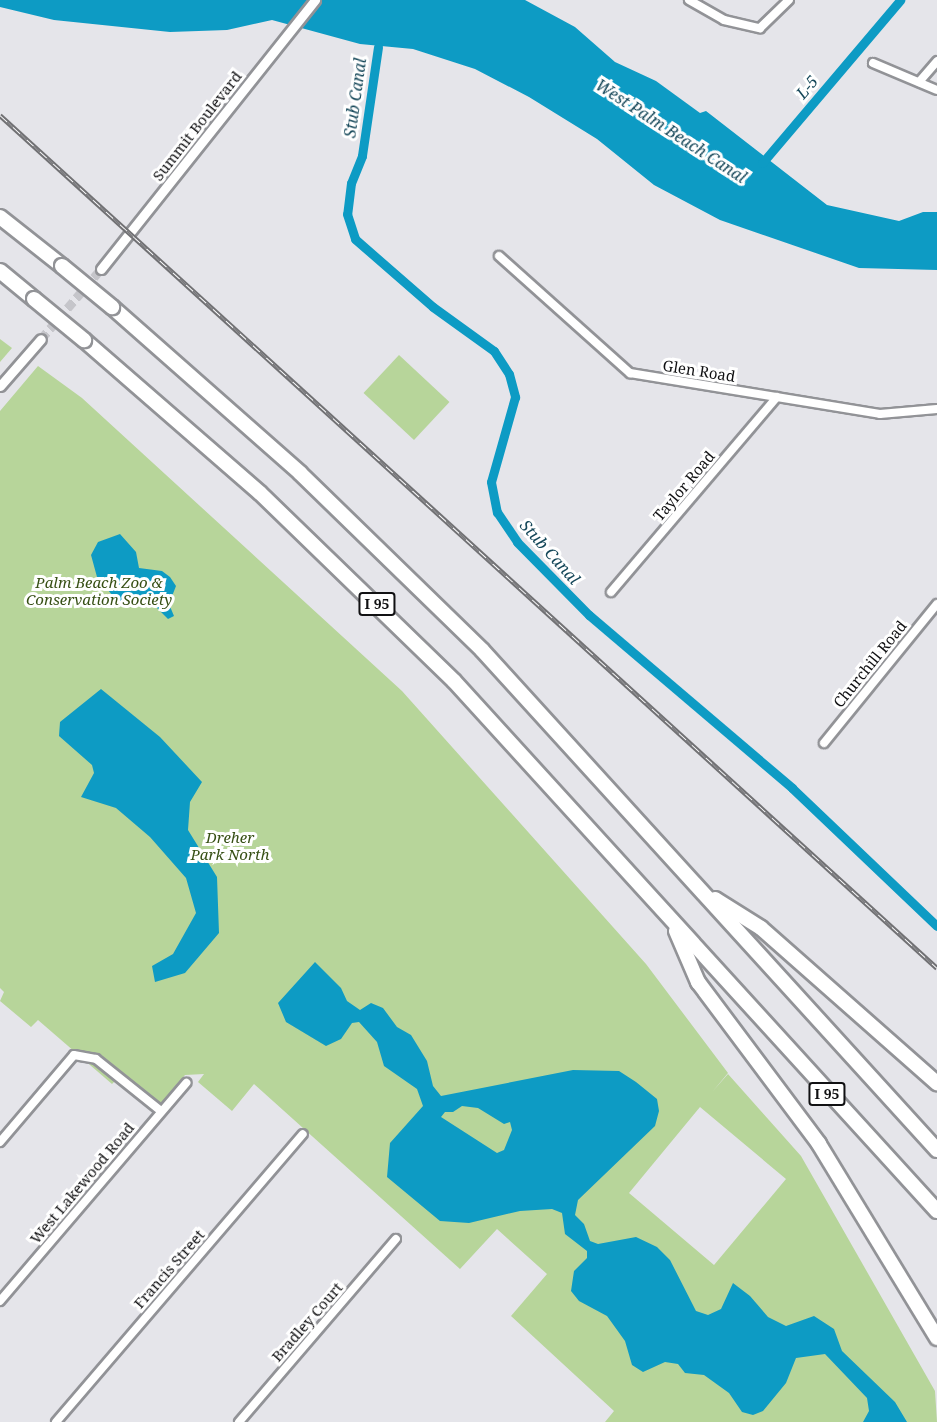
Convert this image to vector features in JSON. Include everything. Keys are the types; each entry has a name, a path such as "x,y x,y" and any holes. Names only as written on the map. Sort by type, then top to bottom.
{"highway":[{"name":"I 95","path":"0,217 112,308 262,438 410,578 572,745 702,892 937,1150"},
{"name":"I 95","path":"0,271 84,340 260,493 390,617 532,764 937,1211"},
{"path":"702,892 761,928 937,1083"},
{"path":"672,921 698,982 826,1153 937,1338"}],"street":[{"name":"Summit Boulevard","path":"101,269 315,0"},
{"path":"689,0 724,20 745,27 760,28 789,0"},
{"path":"919,82 937,61"},
{"path":"873,63 937,90"},
{"name":"Glen Road","path":"498,256 630,373 880,414 937,409"},
{"path":"0,386 41,339"},
{"name":"Taylor Road","path":"611,592 777,397"},
{"name":"Churchill Road","path":"824,743 937,604"},
{"path":"0,1142 74,1055 96,1059 161,1111"},
{"name":"West Lakewood Road","path":"0,1301 186,1083"},
{"name":"Francis Street","path":"56,1422 303,1134"},
{"name":"Bradley Court","path":"239,1422 396,1239"}],"green space":[{"path":"0,339 12,348 0,362"},
{"path":"399,355 449,402 414,440 364,393"},
{"name":"Dreher Park North","path":"38,366 82,398 402,691 646,964 728,1073 713,1091 728,1074 801,1156 935,1391 937,1422 605,1422 614,1411 511,1316 547,1274 497,1229 460,1269 254,1084 232,1111 198,1082 204,1074 185,1075 155,1111 116,1080 112,1084 38,1020 31,1027 0,1001 4,992 0,988 0,411","holes":["700,1107 786,1179 714,1265 629,1193"]}],"water":[{"name":"West Palm Beach Canal","path":"0,0 525,0 575,27 615,62 656,81 700,113 706,111 827,205 899,221 923,212 937,212 937,270 859,268 720,220 654,185 597,139 529,97 475,69 413,49 360,44 272,20 227,30 170,32 54,20 0,7"},
{"path":"120,534 136,552 139,568 162,571 176,586 169,604 174,616 168,619 152,603 118,602 97,577 91,555 98,542"},
{"path":"101,689 160,737 202,782 190,802 188,830 217,877 219,933 185,973 155,982 152,966 173,954 196,913 186,878 150,837 116,808 81,797 94,773 92,765 59,736 60,722"},
{"path":"315,962 341,988 347,1001 360,1010 371,1003 383,1008 397,1027 411,1035 427,1061 433,1086 441,1096 573,1070 619,1071 636,1082 657,1099 659,1111 655,1126 578,1200 575,1215 584,1224 590,1241 598,1244 636,1237 657,1247 670,1260 696,1311 708,1315 721,1309 733,1283 750,1296 768,1317 786,1326 814,1316 834,1329 842,1351 895,1402 907,1422 863,1422 869,1411 867,1398 825,1354 796,1358 786,1383 763,1411 753,1415 742,1412 729,1393 704,1375 685,1373 678,1364 665,1362 643,1372 632,1365 625,1341 607,1316 579,1301 571,1291 574,1271 587,1258 587,1251 565,1234 562,1213 552,1209 520,1211 469,1223 440,1221 387,1177 390,1143 423,1106 417,1089 384,1066 377,1042 359,1022 352,1023 341,1039 326,1046 286,1022 278,1003","holes":["462,1106 478,1108 504,1124 510,1122 512,1130 504,1150 497,1153 441,1117 445,1112 453,1112"]}],"waterway":[{"name":"L-5","path":"762,163 900,0"},
{"name":"Stub Canal","path":"378,47 362,156 351,183 347,214 355,239 433,307 494,351 509,374 515,397 491,482 497,512 517,542 589,615 792,788 937,926"}],"tunnel":[{"path":"41,339 101,269"}],"railway":[{"path":"0,115 937,968"}],"park label":[{"name":"Palm Beach Zoo & Conservation Society","path":"99,590"}]}
